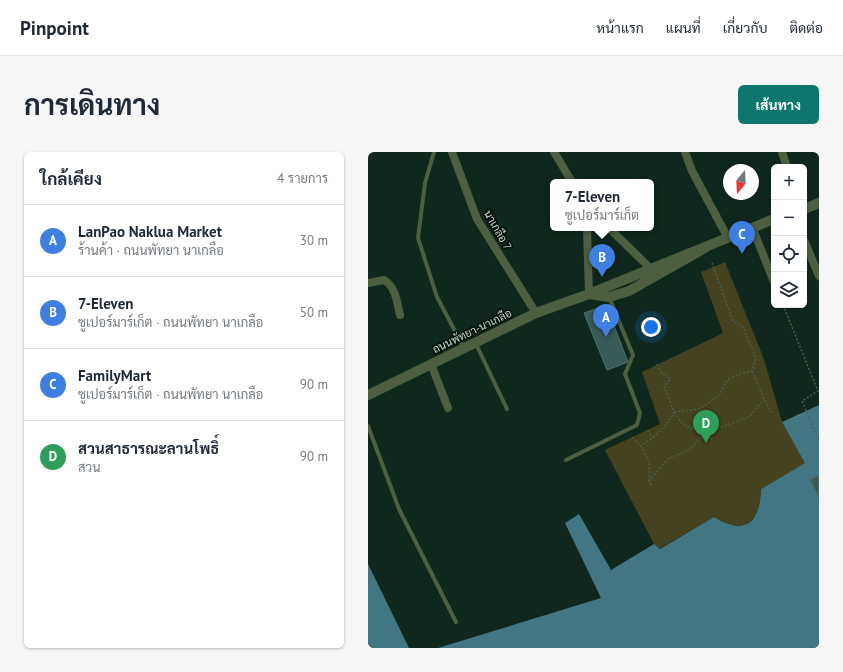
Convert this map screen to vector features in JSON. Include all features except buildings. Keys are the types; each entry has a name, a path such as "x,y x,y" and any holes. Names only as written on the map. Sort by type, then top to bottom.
{"street":[{"name":"นาเกลือ 7","path":"452,152 477,219 536,313"},
{"path":"554,152 570,179"},
{"path":"685,152 692,171 728,238"},
{"path":"782,152 786,164"},
{"path":"807,208 819,203"},
{"path":"587,231 589,294 609,297 629,291 705,248 771,220"},
{"path":"752,227 771,274"},
{"path":"612,231 651,268"},
{"path":"807,247 819,276"},
{"name":"ถนนพัทยา-นาเกลือ","path":"368,395 536,313 589,294 651,268 705,248"},
{"path":"368,283 378,280 384,280 390,283 394,291 400,315"},
{"path":"431,364 448,408"}],"lane":[{"path":"434,152 425,183 418,238 438,297 464,348"},
{"path":"566,460 637,425 640,414 625,374 633,355 609,297"},
{"path":"476,342 507,408"},
{"path":"368,426 399,509 456,622"}],"path":[{"path":"712,264 733,321 743,327 756,358 752,371 764,399 772,413"},
{"path":"784,308 818,391 802,401 819,441"},
{"path":"657,364 662,374 666,373 670,380 664,386 680,423 692,429 707,432 712,439"},
{"path":"674,412 700,409 719,395 728,380 737,375 752,371"},
{"path":"648,481 668,459 689,450 707,432 749,417 764,399"},
{"path":"641,446 670,421 674,412"},
{"path":"648,430 652,438"},
{"path":"632,437 641,446 651,468 648,481"},
{"path":"648,481 652,485"}],"shaded area":[{"path":"725,262 764,359 782,422 806,463 761,489 758,510 749,522 742,525 734,525 725,523 714,517 659,549 654,544 605,450 660,424 642,372 723,333 701,272"}],"water":[{"path":"819,405 819,648 438,648 601,598 565,523 579,514 611,570 654,544 660,549 714,517 725,523 734,525 749,523 754,518 758,510 761,489 805,463 782,422"},
{"path":"368,564 409,648 368,648"}],"place":[{"name":"FamilyMart","path":"742,254"},
{"name":"7-Eleven","path":"602,277"},
{"name":"LanPao Naklua Market","path":"606,337"},
{"name":"สวนสาธารณะลานโพธิ์","path":"706,443"}]}
